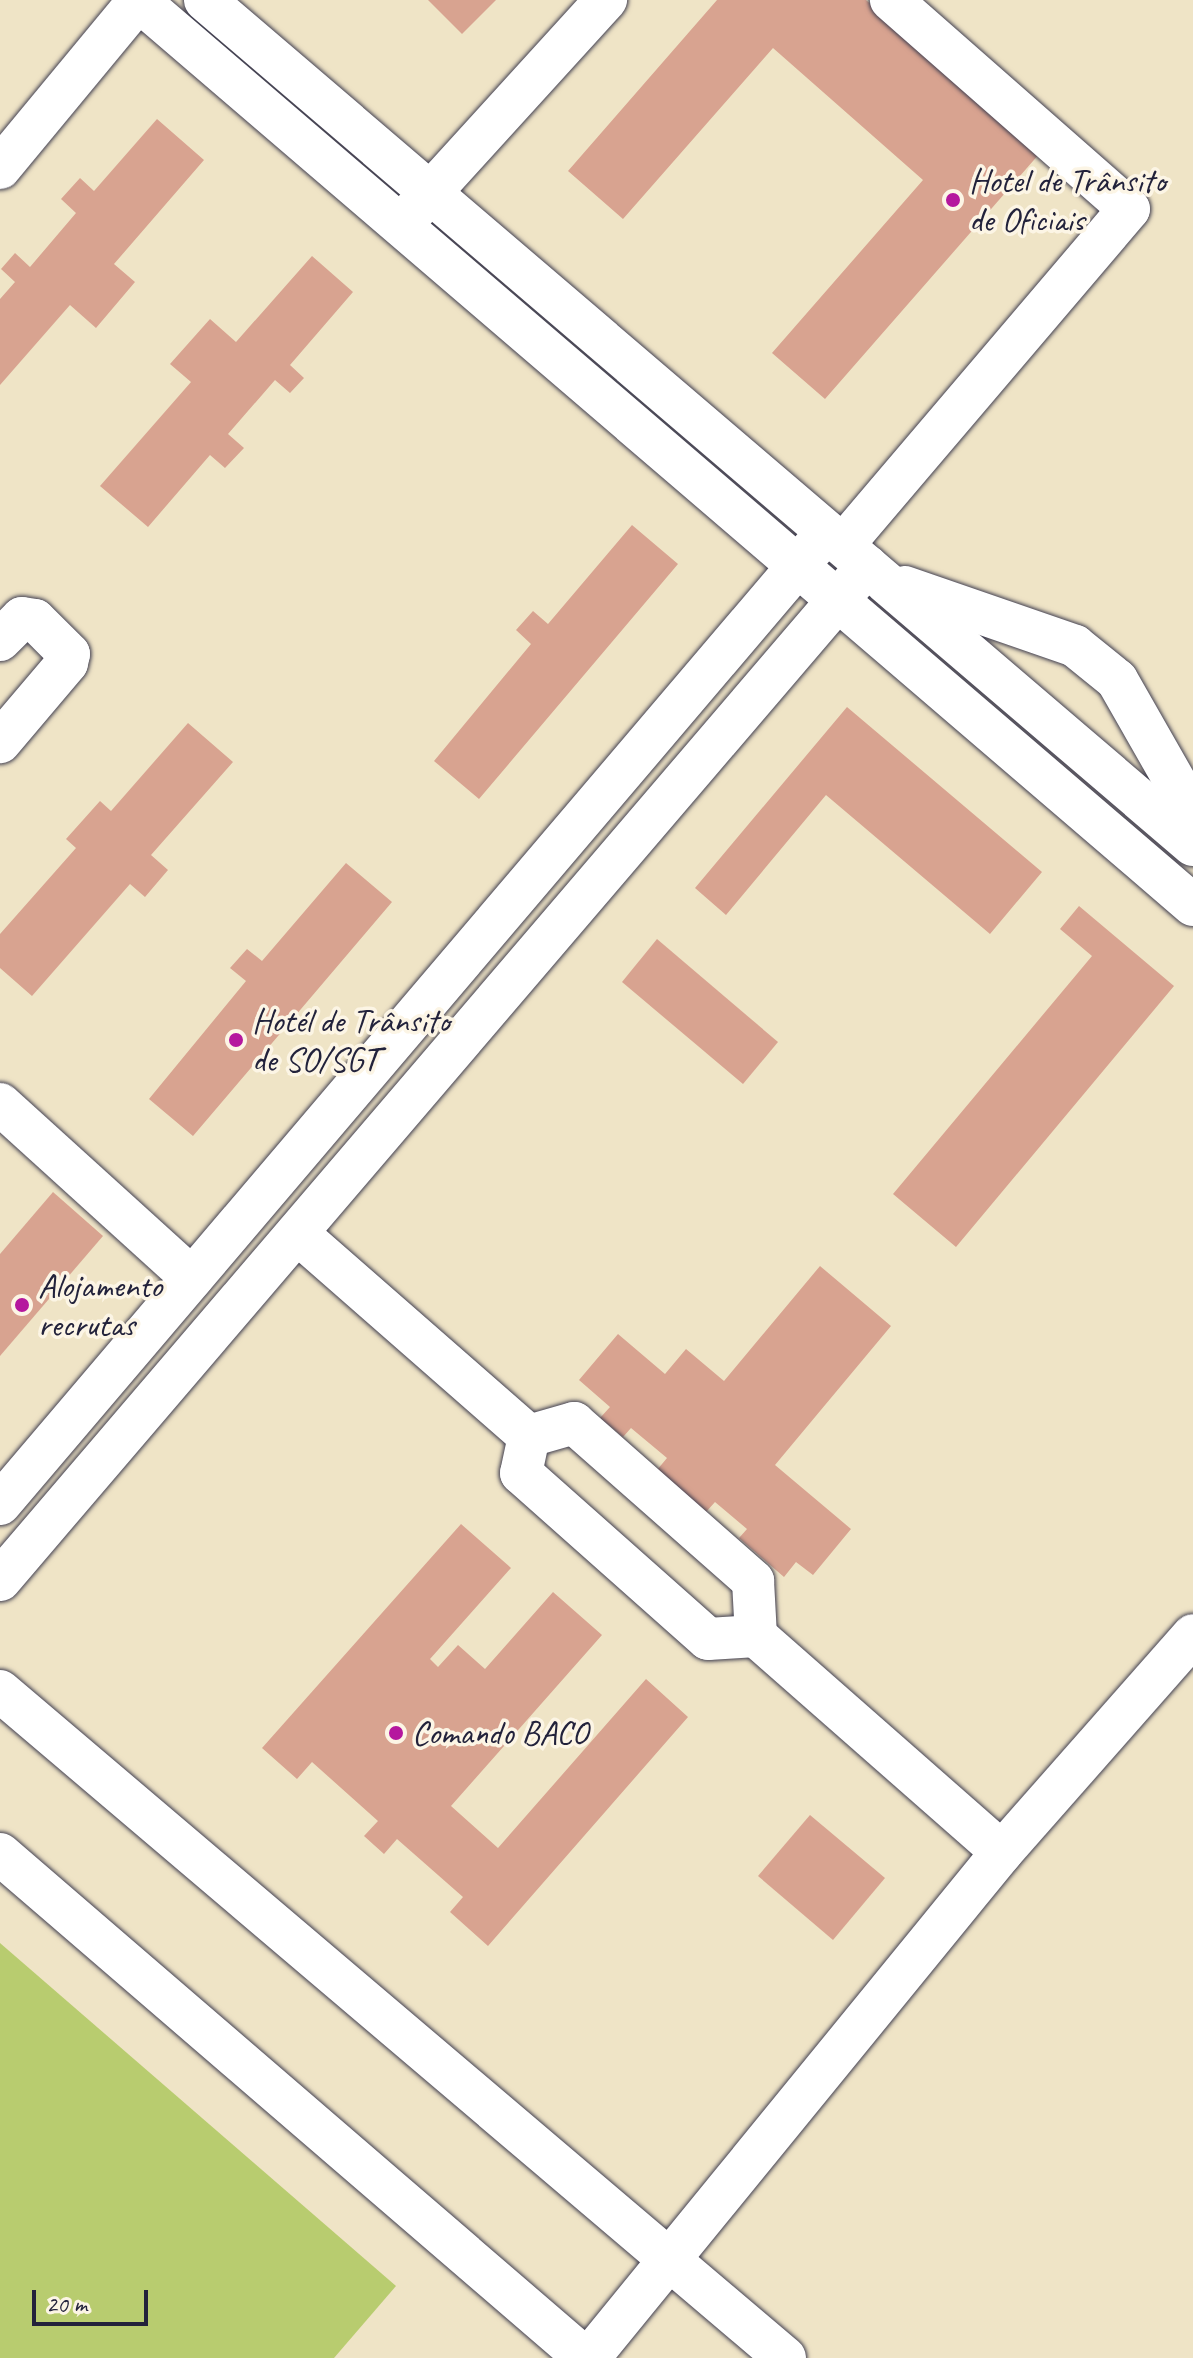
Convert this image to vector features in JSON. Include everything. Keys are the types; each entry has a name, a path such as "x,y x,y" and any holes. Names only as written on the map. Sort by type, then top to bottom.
{"lane":[{"path":"0,168 139,0 796,568 1193,905"},
{"path":"205,0 1193,845"},
{"path":"402,228 428,190 606,0"},
{"path":"0,1580 836,602 855,556 1129,209 891,0"},
{"path":"0,1504 796,568 855,556 1075,646 1117,680 1193,813"},
{"path":"0,640 22,618 35,620 69,654 67,663 0,742"},
{"path":"598,800 639,833"},
{"path":"0,1104 192,1278"},
{"path":"297,1233 529,1436"},
{"path":"529,1436 574,1423 598,1444 753,1581 756,1636"},
{"path":"529,1436 521,1473 708,1639 756,1636 1002,1852"},
{"path":"0,1854 587,2358 672,2262 1002,1852 1193,1635"},
{"path":"0,1691 785,2358"}],"green space":[{"path":"0,1943 396,2286 334,2358 0,2358"}],"building":[{"path":"428,0 496,0 462,34"},
{"name":"Hotel de Trânsito de Oficiais","path":"717,0 866,0 1040,153 825,399 772,353 923,180 773,48 623,219 568,171"},
{"path":"157,119 204,160 114,264 135,282 96,328 70,305 0,385 0,299 15,282 1,269 15,253 30,267 76,213 61,199 80,178 94,191"},
{"path":"312,256 353,292 290,365 304,378 290,393 275,380 228,434 244,448 225,468 210,455 148,527 100,486 191,382 170,364 210,319 236,342"},
{"path":"632,525 678,564 479,799 434,761 531,644 516,630 533,611 548,624"},
{"path":"847,707 1042,872 990,934 826,795 726,915 695,888"},
{"path":"188,723 233,762 151,855 168,870 145,897 130,884 32,996 0,968 0,934 76,848 66,839 100,801 111,811"},
{"name":"Hotél de Trânsito de SO/SGT","path":"346,863 392,902 193,1136 149,1099 246,981 230,968 247,949 262,961"},
{"path":"1079,906 1174,986 956,1247 893,1194 1092,956 1060,929"},
{"path":"657,939 778,1042 743,1084 622,982"},
{"name":"Alojamento recrutas","path":"53,1192 103,1236 0,1356 0,1254"},
{"path":"820,1266 891,1326 775,1465 851,1529 813,1575 796,1562 784,1577 739,1538 747,1529 715,1502 706,1512 657,1470 667,1458 631,1428 623,1437 600,1418 610,1407 579,1380 618,1334 665,1374 686,1349 724,1381"},
{"name":"Comando BACO","path":"461,1524 511,1568 430,1659 438,1667 458,1645 485,1669 553,1592 602,1635 451,1806 498,1848 646,1679 688,1717 488,1946 450,1912 463,1897 397,1839 384,1854 364,1836 378,1821 312,1762 297,1779 262,1748"},
{"path":"810,1815 885,1878 833,1940 758,1876"}],"place":[{"name":"Hotel de Trânsito de Oficiais","path":"953,200"},
{"name":"Hotél de Trânsito de SO/SGT","path":"236,1040"},
{"name":"Alojamento recrutas","path":"22,1305"},
{"name":"Comando BACO","path":"396,1733"}]}
